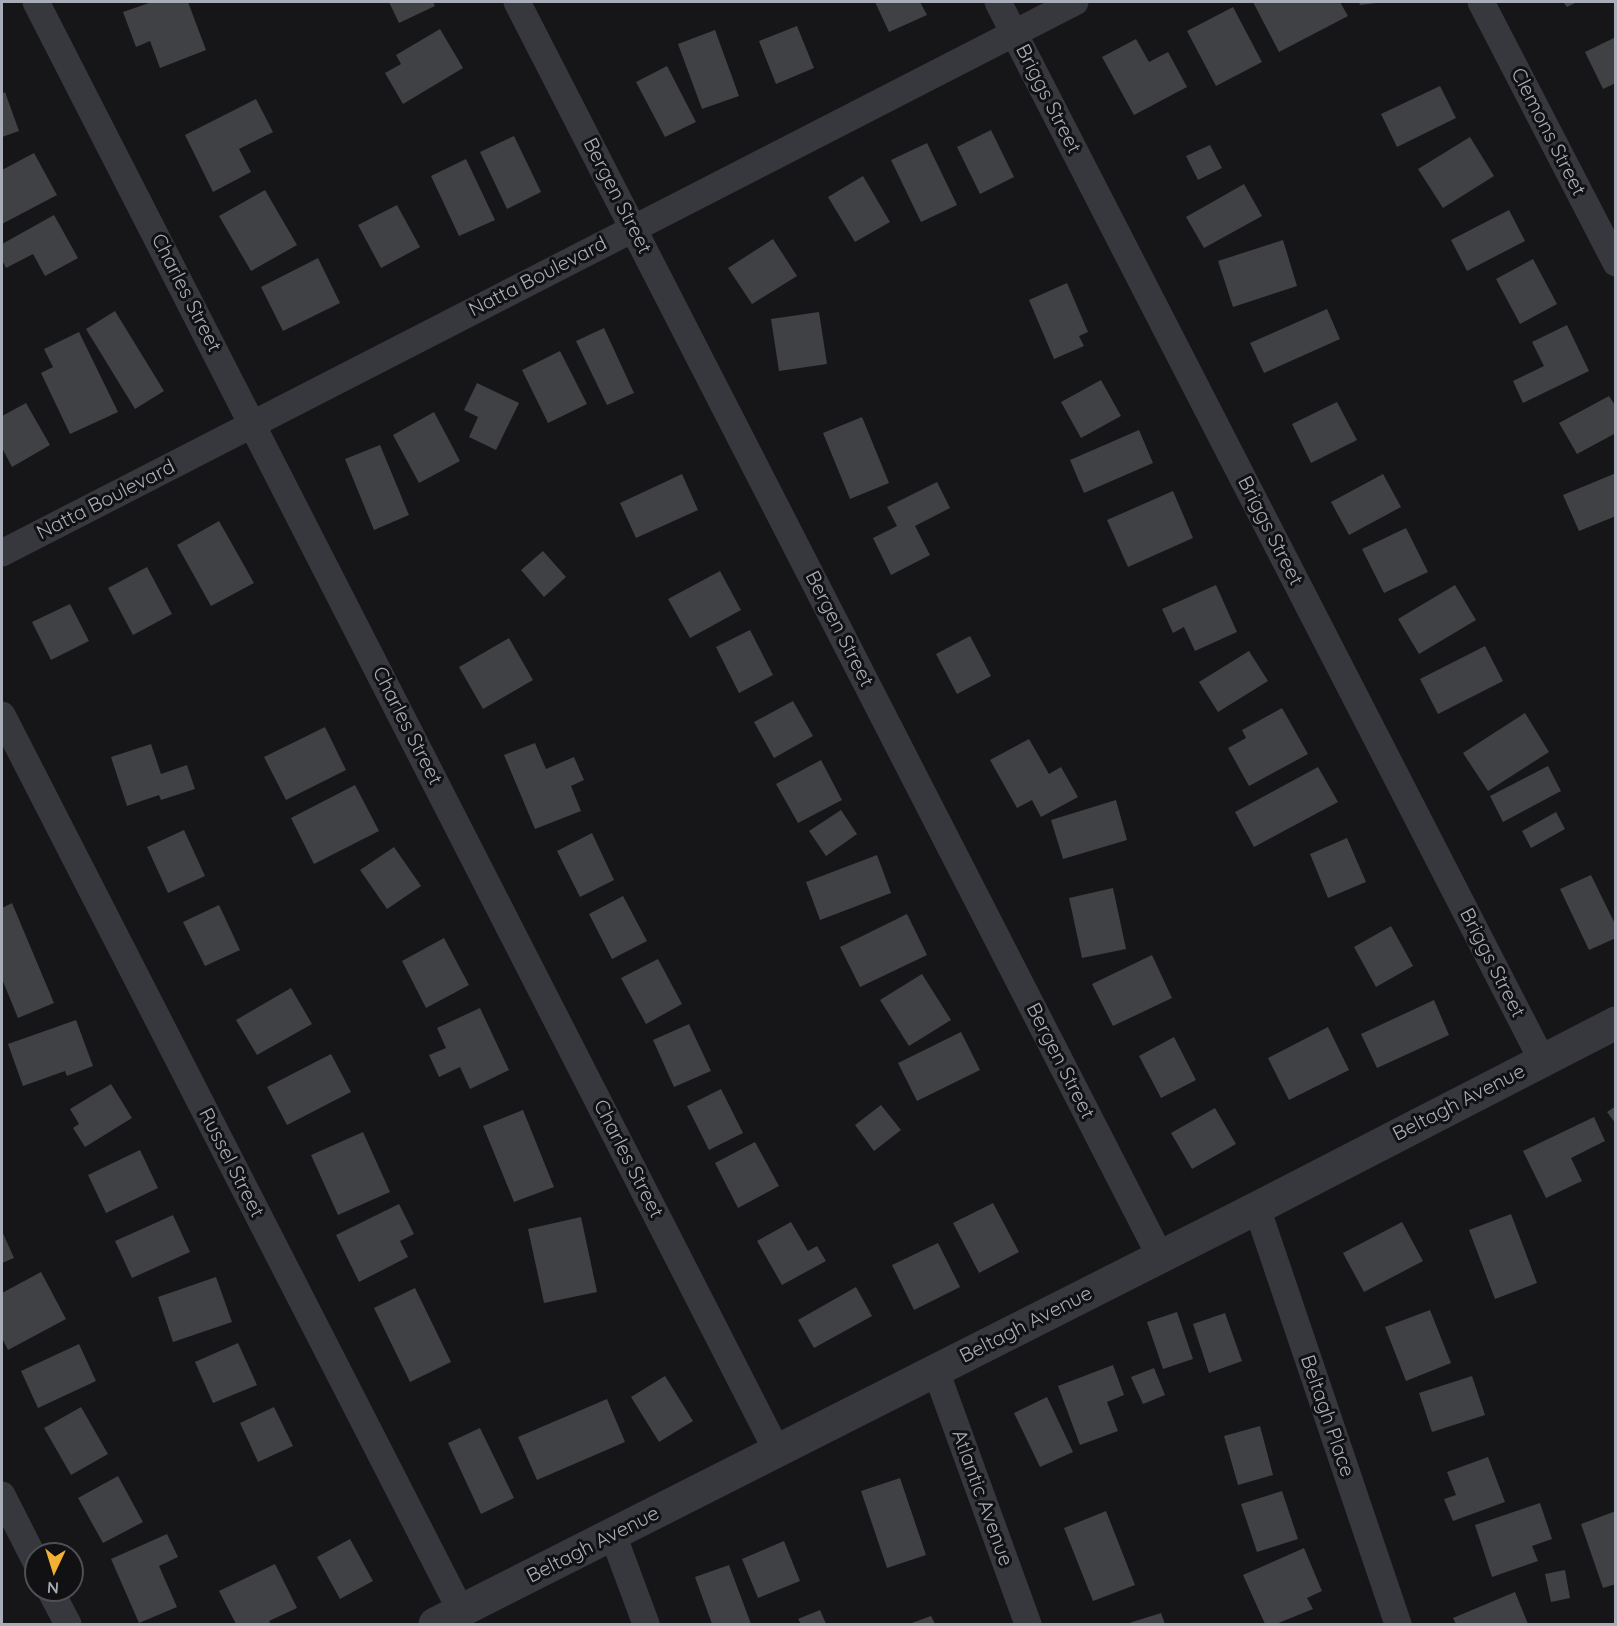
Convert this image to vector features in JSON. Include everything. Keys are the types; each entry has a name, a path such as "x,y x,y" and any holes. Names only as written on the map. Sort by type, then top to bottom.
{"street":[{"name":"Charles Street","path":"36,2 777,1451"},
{"name":"Bergen Street","path":"517,2 1160,1256"},
{"name":"Briggs Street","path":"998,2 1542,1060"},
{"name":"Natta Boulevard","path":"2,553 1075,2"},
{"name":"Clemons Street","path":"1481,2 1616,263"},
{"name":"Russel Street","path":"2,715 448,1618"},
{"name":"Beltagh Avenue","path":"448,1618 1257,1208 1616,1023"},
{"name":"Beltagh Place","path":"1257,1208 1398,1624"},
{"name":"Atlantic Avenue","path":"936,1371 1028,1624"},
{"path":"2,1495 26,1542"},
{"path":"613,1534 646,1624"},
{"path":"56,1602 68,1624"}],"building":[{"path":"152,2 188,2 206,50 160,68 150,41 136,47 123,12"},
{"path":"389,2 433,2 435,6 399,23"},
{"path":"875,2 920,2 927,15 889,32"},
{"path":"1253,2 1340,2 1348,16 1279,52"},
{"path":"1359,2 1377,2 1377,3 1360,5"},
{"path":"1563,2 1577,2 1567,7"},
{"path":"1233,7 1262,62 1216,86 1187,31"},
{"path":"797,26 814,68 776,84 759,41"},
{"path":"440,29 463,68 403,104 385,73 401,64 396,55"},
{"path":"715,30 739,96 702,109 678,44"},
{"path":"1616,37 1616,83 1603,89 1585,52"},
{"path":"1136,39 1149,62 1168,52 1187,87 1134,115 1102,57"},
{"path":"667,66 696,122 665,137 636,82"},
{"path":"1440,86 1456,118 1397,147 1381,114"},
{"path":"5,92 19,131 2,137 2,94"},
{"path":"256,99 273,132 239,149 251,172 213,192 185,135"},
{"path":"991,130 1014,177 980,194 957,147"},
{"path":"514,136 541,192 507,209 480,152"},
{"path":"1470,137 1494,176 1443,208 1418,169"},
{"path":"927,143 957,205 921,222 891,160"},
{"path":"1210,145 1222,168 1198,180 1186,156"},
{"path":"34,153 57,195 2,224 2,170"},
{"path":"466,159 495,220 459,236 431,176"},
{"path":"863,176 890,222 855,242 828,197"},
{"path":"1244,184 1262,216 1204,248 1186,217"},
{"path":"265,190 297,245 251,271 219,216"},
{"path":"397,205 420,247 381,268 358,225"},
{"path":"1509,210 1525,241 1467,271 1451,240"},
{"path":"54,215 78,258 45,276 33,254 6,268 2,260 2,244"},
{"path":"773,239 797,276 752,304 728,268"},
{"path":"1283,240 1297,286 1233,307 1218,261"},
{"path":"318,258 340,303 283,331 261,287"},
{"path":"1533,259 1557,304 1520,324 1496,279"},
{"path":"1067,283 1088,332 1079,336 1084,346 1054,359 1029,300"},
{"path":"1327,309 1340,339 1264,373 1250,343"},
{"path":"115,311 164,391 135,409 86,329"},
{"path":"819,312 827,364 779,371 771,319"},
{"path":"1567,325 1589,371 1523,403 1513,381 1544,366 1532,342"},
{"path":"604,328 634,393 607,405 576,341"},
{"path":"79,332 118,412 70,434 41,373 53,367 44,349"},
{"path":"560,351 587,404 548,423 522,370"},
{"path":"1101,380 1121,416 1081,438 1061,402"},
{"path":"477,383 519,403 496,450 469,437 478,417 464,410"},
{"path":"1609,396 1616,407 1616,433 1577,454 1559,423"},
{"path":"1337,402 1357,440 1311,463 1292,424"},
{"path":"26,403 50,445 12,467 2,448 2,416"},
{"path":"434,412 460,461 419,483 393,435"},
{"path":"862,417 889,483 850,499 823,433"},
{"path":"1139,430 1153,463 1084,493 1070,460"},
{"path":"380,445 409,515 374,530 345,459"},
{"path":"1616,473 1616,516 1579,531 1563,495"},
{"path":"682,474 698,510 636,538 620,503"},
{"path":"1383,474 1401,507 1349,535 1331,502"},
{"path":"937,482 950,508 915,526 930,555 891,575 873,538 897,526 887,507"},
{"path":"1173,491 1193,538 1128,567 1107,520"},
{"path":"219,521 254,583 211,606 177,545"},
{"path":"1406,528 1428,572 1384,593 1362,549"},
{"path":"543,551 566,577 544,597 521,570"},
{"path":"147,567 172,614 133,635 108,588"},
{"path":"720,571 741,610 690,638 668,599"},
{"path":"1216,585 1237,632 1195,651 1184,627 1173,633 1162,609"},
{"path":"1455,585 1476,620 1419,654 1398,619"},
{"path":"70,604 89,641 51,660 32,622"},
{"path":"750,630 773,675 739,693 716,647"},
{"path":"970,636 991,676 957,694 936,654"},
{"path":"509,638 533,680 483,709 459,667"},
{"path":"1485,646 1503,681 1438,714 1420,679"},
{"path":"1249,651 1268,681 1218,712 1199,682"},
{"path":"793,701 813,736 774,758 754,722"},
{"path":"1282,708 1308,754 1249,786 1228,748 1246,738 1242,730"},
{"path":"1525,713 1549,752 1488,791 1463,753"},
{"path":"325,727 346,770 286,800 264,757"},
{"path":"1029,739 1049,774 1061,767 1078,797 1041,817 1032,800 1017,808 990,760"},
{"path":"535,743 546,769 574,757 584,780 571,786 581,811 535,829 504,755"},
{"path":"151,744 161,774 187,765 195,789 161,800 159,795 127,806 111,757"},
{"path":"821,760 842,800 798,823 776,784"},
{"path":"1548,766 1561,791 1503,822 1490,796"},
{"path":"1318,767 1338,802 1254,847 1235,812"},
{"path":"355,785 379,831 314,864 291,818"},
{"path":"1116,800 1127,840 1063,859 1051,820"},
{"path":"841,810 857,834 826,856 809,831"},
{"path":"1556,812 1565,829 1531,848 1522,831"},
{"path":"184,830 205,876 168,893 147,847"},
{"path":"592,833 614,880 580,897 557,851"},
{"path":"1347,838 1366,882 1328,898 1310,854"},
{"path":"394,847 421,886 387,909 360,870"},
{"path":"877,855 891,893 820,920 806,882"},
{"path":"1591,875 1616,926 1616,938 1589,950 1560,889"},
{"path":"1113,888 1126,949 1082,958 1069,898"},
{"path":"623,896 647,941 612,959 589,914"},
{"path":"12,903 54,1003 18,1018 2,979 2,908"},
{"path":"219,905 240,950 205,966 183,922"},
{"path":"907,914 927,955 860,987 840,947"},
{"path":"1391,926 1413,966 1376,987 1354,947"},
{"path":"444,938 469,985 426,1008 402,961"},
{"path":"1152,955 1172,998 1113,1026 1092,984"},
{"path":"658,959 682,1004 646,1024 621,978"},
{"path":"922,974 951,1020 909,1046 880,1000"},
{"path":"291,988 312,1024 257,1055 236,1020"},
{"path":"1434,1000 1449,1035 1377,1068 1361,1034"},
{"path":"480,1008 509,1070 470,1089 460,1067 439,1077 429,1055 446,1048 437,1028"},
{"path":"76,1020 93,1066 67,1076 65,1071 23,1086 8,1044"},
{"path":"689,1024 711,1071 674,1087 653,1040"},
{"path":"1328,1027 1349,1070 1289,1100 1268,1058"},
{"path":"961,1032 980,1070 917,1101 898,1063"},
{"path":"1174,1037 1196,1080 1161,1098 1139,1056"},
{"path":"331,1054 351,1092 287,1125 267,1087"},
{"path":"111,1084 132,1118 85,1147 73,1128 79,1124 70,1109"},
{"path":"721,1089 743,1133 709,1150 687,1106"},
{"path":"881,1105 901,1130 874,1151 855,1125"},
{"path":"1616,1106 1616,1124 1607,1112"},
{"path":"1215,1108 1236,1144 1192,1169 1171,1133"},
{"path":"523,1110 554,1187 514,1202 483,1126"},
{"path":"1594,1117 1605,1141 1571,1158 1582,1181 1546,1198 1523,1151"},
{"path":"363,1132 390,1192 338,1215 311,1155"},
{"path":"755,1142 779,1186 738,1208 715,1163"},
{"path":"140,1150 158,1188 106,1213 88,1175"},
{"path":"993,1203 1019,1252 979,1273 953,1223"},
{"path":"399,1204 414,1234 400,1241 408,1257 359,1282 336,1235"},
{"path":"1511,1214 1537,1283 1495,1299 1469,1230"},
{"path":"173,1215 190,1252 132,1278 115,1241"},
{"path":"581,1217 597,1292 544,1303 528,1229"},
{"path":"791,1222 808,1251 817,1246 826,1261 782,1285 757,1241"},
{"path":"1402,1222 1423,1261 1364,1292 1343,1253"},
{"path":"2,1231 14,1258 2,1263"},
{"path":"938,1243 960,1287 914,1310 892,1265"},
{"path":"41,1272 66,1319 8,1350 2,1338 2,1293"},
{"path":"216,1277 232,1322 173,1342 158,1297"},
{"path":"856,1287 872,1316 814,1348 798,1320"},
{"path":"415,1288 451,1362 410,1382 374,1308"},
{"path":"1430,1310 1451,1363 1406,1381 1385,1327"},
{"path":"1177,1312 1193,1359 1163,1369 1147,1322"},
{"path":"1225,1313 1242,1361 1209,1373 1193,1324"},
{"path":"238,1343 257,1385 213,1403 195,1362"},
{"path":"79,1344 96,1381 38,1408 21,1371"},
{"path":"1113,1365 1124,1395 1107,1402 1118,1431 1080,1445 1058,1386"},
{"path":"1154,1368 1165,1395 1143,1404 1131,1377"},
{"path":"665,1376 693,1421 659,1442 631,1397"},
{"path":"1472,1376 1485,1415 1432,1432 1419,1393"},
{"path":"1047,1397 1073,1452 1040,1467 1014,1413"},
{"path":"607,1399 625,1442 537,1480 518,1437"},
{"path":"81,1407 108,1454 71,1475 44,1428"},
{"path":"274,1407 293,1446 258,1462 240,1423"},
{"path":"1260,1426 1273,1475 1238,1485 1224,1436"},
{"path":"480,1428 514,1498 481,1514 448,1443"},
{"path":"1488,1457 1505,1502 1453,1521 1444,1499 1456,1495 1447,1472"},
{"path":"118,1476 143,1522 103,1543 78,1498"},
{"path":"900,1478 926,1555 887,1568 861,1491"},
{"path":"1282,1491 1298,1539 1257,1552 1241,1504"},
{"path":"1540,1503 1552,1539 1532,1546 1538,1561 1492,1577 1475,1525"},
{"path":"1106,1511 1135,1585 1093,1601 1064,1528"},
{"path":"1616,1511 1616,1584 1603,1588 1581,1524"},
{"path":"167,1534 178,1557 159,1566 177,1607 139,1623 111,1559"},
{"path":"350,1539 373,1581 340,1599 317,1557"},
{"path":"784,1541 800,1581 758,1598 742,1559"},
{"path":"1304,1548 1322,1591 1307,1598 1313,1609 1276,1624 1265,1624 1243,1575"},
{"path":"275,1564 297,1608 269,1621 271,1624 236,1624 219,1591"},
{"path":"729,1565 751,1624 712,1624 695,1577"},
{"path":"1565,1570 1570,1598 1551,1602 1545,1574"},
{"path":"1515,1592 1528,1624 1456,1624 1453,1618"},
{"path":"820,1610 826,1624 801,1624 798,1619"},
{"path":"1161,1613 1165,1624 1126,1624"},
{"path":"931,1616 935,1624 909,1624"}]}
